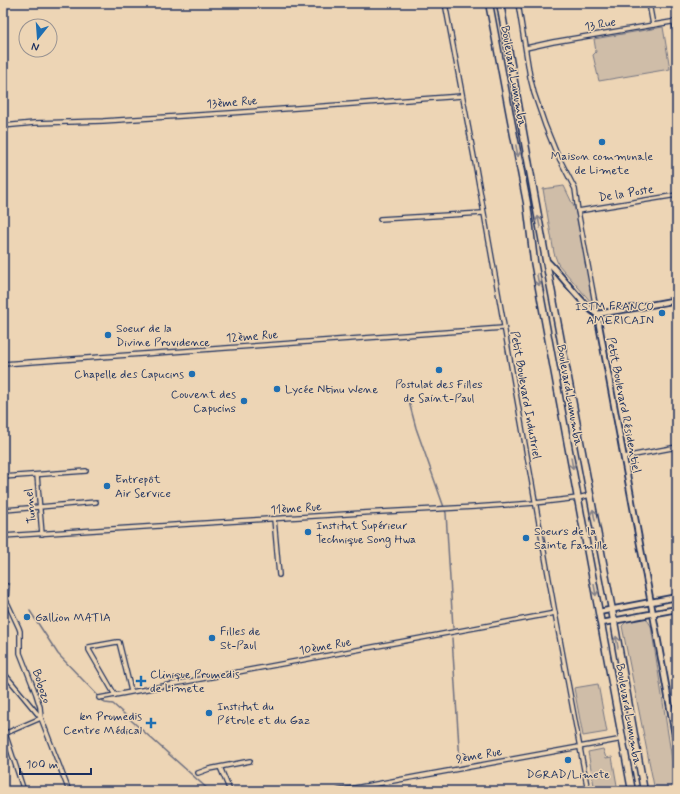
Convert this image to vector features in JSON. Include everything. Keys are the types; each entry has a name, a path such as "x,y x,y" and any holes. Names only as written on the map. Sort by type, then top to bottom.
{"highway":[{"name":"Boulevard Lumumba","path":"489,3 527,203 534,261 632,791"},
{"name":"Boulevard Lumumba","path":"500,3 644,791"}],"street":[{"name":"Petit Boulevard Industriel","path":"445,3 588,791"},
{"name":"Petit Boulevard Résidentiel","path":"518,3 534,93 556,152 575,189 677,746"},
{"path":"649,3 653,25"},
{"path":"676,21 677,39"},
{"name":"13 Rue","path":"526,48 676,21"},
{"name":"13ème Rue","path":"3,126 34,123 102,121 462,96"},
{"name":"De la Poste","path":"578,211 677,195"},
{"path":"380,219 483,213"},
{"path":"546,260 554,267 585,305 597,314 677,300"},
{"name":"12ème Rue","path":"3,364 504,328"},
{"path":"624,457 677,447"},
{"path":"3,477 86,471"},
{"name":"Tunnel","path":"37,475 42,534"},
{"name":"11ème Rue","path":"3,536 439,510 578,498 590,495"},
{"path":"5,510 96,502"},
{"path":"274,519 279,575"},
{"name":"Bobozo","path":"7,586 6,600 20,631 20,652 36,694 40,707 41,718 70,791"},
{"path":"599,612 677,597"},
{"path":"602,623 677,609"},
{"name":"10ème Rue","path":"99,698 555,613"},
{"path":"115,695 88,650 89,647 119,642 131,691"},
{"path":"3,672 41,718 4,734"},
{"path":"3,727 4,734 24,791"},
{"name":"9ème Rue","path":"339,791 623,739"},
{"path":"198,773 220,766 250,761"},
{"path":"220,766 230,791"}],"shaded area":[{"path":"663,27 670,69 599,81 593,55 596,52 594,39"},
{"path":"564,186 575,209 594,301 591,302 558,264 554,253 543,189"},
{"path":"646,618 651,626 677,791 655,791 622,626 627,621"},
{"path":"598,684 607,732 583,736 574,688"},
{"path":"603,749 606,758 612,757 618,791 595,791 588,752"}],"waterway":[{"path":"408,398 416,428 446,513 453,628"},
{"path":"30,611 58,654 105,703 113,704 210,791"},
{"path":"452,638 460,762"}],"place":[{"name":"Maison communale de Limete","path":"602,142"},
{"name":"ISTM FRANCO AMERICAIN","path":"662,313"},
{"name":"Soeur de la Divine Providence","path":"108,335"},
{"name":"Postulat des Filles de Saint-Paul","path":"439,370"},
{"name":"Chapelle des Capucins","path":"192,374"},
{"name":"Lycée Ntinu Wene","path":"277,389"},
{"name":"Couvent des Capucins","path":"244,401"},
{"name":"Entrepôt Air Service","path":"107,486"},
{"name":"Institut Supérieur Technique Song Hwa","path":"308,532"},
{"name":"Soeurs de la Sainte Famille","path":"526,538"},
{"name":"Gallion MATIA","path":"27,617"},
{"name":"Filles de St-Paul","path":"212,638"},
{"name":"Clinique Promedis de Limete","path":"141,681"},
{"name":"Institut du Pétrole et du Gaz","path":"209,713"},
{"name":"kn Promedis Centre Médical","path":"151,723"},
{"name":"DGRAD/Limete","path":"568,760"}]}
